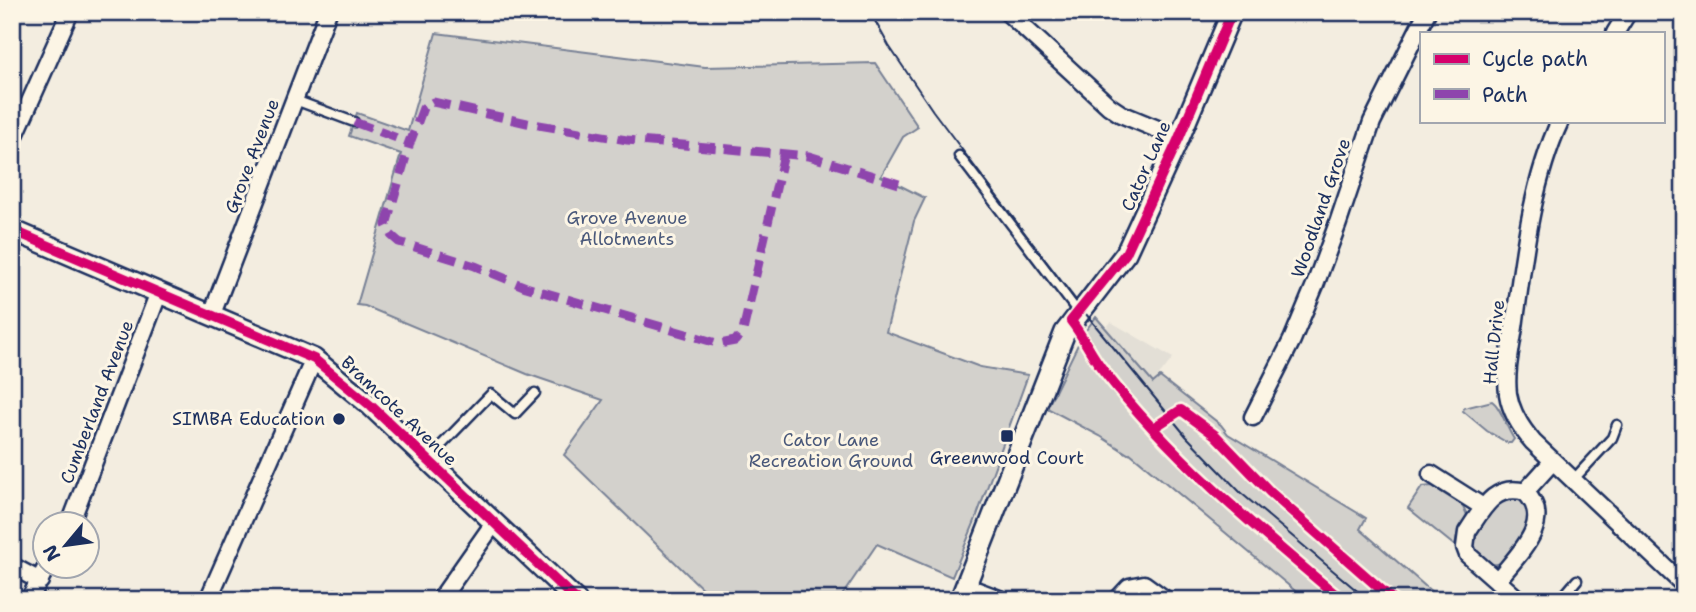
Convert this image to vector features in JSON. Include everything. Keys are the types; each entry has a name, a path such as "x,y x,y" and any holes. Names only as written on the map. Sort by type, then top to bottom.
{"street":[{"path":"12,142 70,12"},
{"name":"Grove Avenue","path":"212,314 328,12"},
{"path":"1007,12 1109,106 1121,114 1179,138"},
{"name":"Cator Lane","path":"962,593 1065,331 1126,253 1179,138 1232,12"},
{"name":"Woodland Grove","path":"1253,418 1292,340 1315,285 1372,122 1427,12"},
{"path":"1616,32 1628,12"},
{"name":"Hall Drive","path":"1560,122 1543,164 1522,265 1507,382 1508,395 1515,417 1530,439 1684,585"},
{"name":"Bramcote Avenue","path":"12,230 314,359 355,392 576,600"},
{"name":"Cumberland Avenue","path":"75,510 159,292"},
{"path":"208,600 314,359"},
{"path":"1525,492 1553,461"},
{"path":"1431,474 1483,508"},
{"path":"1497,580 1529,540 1536,525 1536,506 1525,492 1509,489 1494,495 1467,532 1465,547 1468,555 1519,600"},
{"path":"440,600 494,523"},
{"path":"12,566 32,571"},
{"path":"29,600 40,580"},
{"path":"1116,600 1129,587 1144,584 1166,600"},
{"path":"962,593 1002,600"}],"lane":[{"path":"295,100 354,122"},
{"path":"959,156 1078,312"},
{"path":"427,461 491,394 515,414 535,393"},
{"path":"1573,480 1612,438 1616,425"},
{"path":"1560,600 1577,580"}],"shaded area":[{"path":"1111,322 1173,358 1153,383 1106,328"}],"green space":[{"name":"Grove Avenue Allotments","path":"436,33 705,67 875,63 918,127 903,137 881,176 925,198 914,221 886,332 980,367 1028,375 952,577 877,544 839,600 714,600 564,455 603,400 527,374 357,305 401,154 349,136 357,113 408,131"},
{"path":"1096,317 1153,383 1160,377 1221,425 1228,434 1366,518 1360,529 1441,600 1306,600 1130,453 1047,408 1083,334"},
{"path":"1492,401 1499,408 1514,439 1511,443 1487,431 1463,411 1464,408"},
{"path":"1432,486 1463,506 1467,515 1459,528 1455,546 1408,508 1422,487"},
{"path":"1509,495 1524,500 1533,519 1510,557 1504,562 1491,564 1475,553 1472,537 1493,506"}],"tram line":[{"path":"870,12 889,46 933,111 1081,308 1186,436 1241,493 1368,600"}],"marked path":[{"path":"784,154 743,331 735,341 720,344 526,287 475,266 399,242 391,235 386,225 423,108 433,102 527,123 627,140 809,156 899,184"},
{"path":"354,122 410,143"}],"cycle path":[{"path":"1232,12 1179,138 1126,253 1071,321 1103,370 1186,463 1342,600"},
{"path":"12,230 314,359 371,406 576,600"},
{"path":"1153,428 1181,410 1215,435 1270,492 1393,600"}],"place":[{"name":"SIMBA Education","path":"339,419"},
{"name":"Greenwood Court","path":"1007,436"}],"park label":[{"name":"Cator Lane Recreation Ground","path":"831,450"}]}
